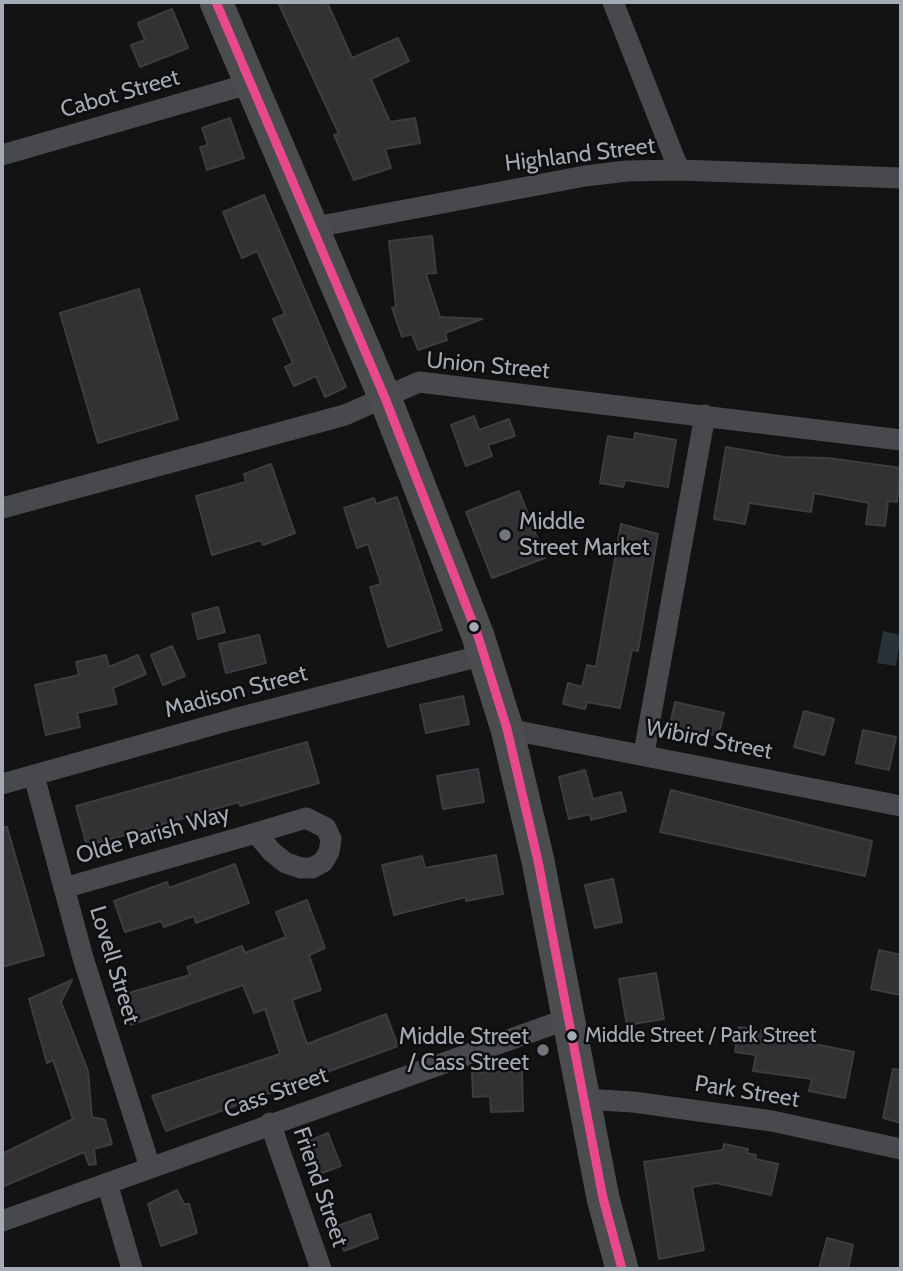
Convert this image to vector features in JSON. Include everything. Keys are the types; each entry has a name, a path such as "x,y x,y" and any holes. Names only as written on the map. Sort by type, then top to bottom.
{"main road":[{"path":"216,2 252,83 310,228 385,398 435,520 484,655 506,729 570,1018 603,1198 622,1269"}],"street":[{"path":"613,2 679,170"},
{"name":"Cabot Street","path":"2,155 252,83"},
{"name":"Highland Street","path":"310,228 584,176 679,170 901,178"},
{"name":"Union Street","path":"2,509 345,415 419,382 901,440"},
{"path":"644,753 705,415"},
{"name":"Madison Street","path":"2,784 234,719 484,655"},
{"name":"Wibird Street","path":"506,729 644,753 901,806"},
{"name":"Lovell Street","path":"34,776 64,888 150,1167"},
{"name":"Olde Parish Way","path":"64,888 257,833"},
{"name":"Cass Street","path":"2,1221 570,1018"},
{"name":"Park Street","path":"584,1099 633,1102 772,1121 901,1149"},
{"name":"Friend Street","path":"270,1123 321,1269"},
{"path":"107,1183 131,1269"}],"shaded area":[{"path":"883,631 901,635 896,666 877,663"}],"building":[{"path":"278,2 327,2 352,58 398,38 409,61 371,79 390,122 415,118 420,143 385,149 391,168 354,180 334,135 339,134"},
{"path":"172,9 188,48 140,67 131,45 145,40 138,23"},
{"path":"230,118 244,158 207,170 200,147 208,145 202,128"},
{"path":"264,195 346,387 325,397 316,376 294,386 285,367 293,363 273,319 285,314 257,251 242,258 223,212"},
{"path":"432,236 436,273 426,274 440,317 482,319 445,333 447,340 418,350 412,334 402,337 392,308 396,307 389,241"},
{"path":"139,289 178,419 98,443 60,313"},
{"path":"474,416 479,430 509,419 515,436 488,445 492,456 466,466 451,425"},
{"path":"635,433 676,440 668,487 625,480 623,487 600,483 608,436 634,440"},
{"path":"726,447 784,457 828,458 901,468 897,502 888,501 885,526 866,524 869,503 814,493 811,512 749,503 745,524 714,519"},
{"path":"271,464 295,533 263,545 261,540 212,555 196,496 246,482 244,474"},
{"name":"Middle Street Market","path":"519,491 545,558 492,578 466,512"},
{"path":"397,497 442,630 388,647 370,587 381,584 368,544 357,548 344,508 374,498 376,504"},
{"path":"621,524 658,534 638,651 632,650 620,708 587,702 585,709 563,704 568,683 582,687 587,665 596,667"},
{"path":"218,607 225,632 198,639 192,614"},
{"path":"259,635 266,663 226,673 219,644"},
{"path":"172,646 185,676 163,685 151,655"},
{"path":"106,655 109,667 138,655 146,674 113,688 117,704 77,713 80,727 46,735 35,685 79,675 76,662"},
{"path":"463,696 469,724 426,733 420,705"},
{"path":"675,702 724,713 718,736 670,725"},
{"path":"804,711 834,719 824,755 794,747"},
{"path":"863,730 896,737 889,770 856,763"},
{"path":"307,742 319,783 240,806 239,802 87,846 76,806"},
{"path":"478,769 484,802 443,809 437,776"},
{"path":"585,770 593,799 621,792 626,811 591,820 590,814 569,819 559,777"},
{"path":"671,790 872,841 865,876 660,832"},
{"path":"2,827 7,827 44,955 2,967"},
{"path":"496,855 503,894 466,901 466,897 394,915 382,865 422,856 425,868"},
{"path":"235,864 249,903 196,923 194,916 164,927 161,921 125,932 114,901 167,882 169,888"},
{"path":"613,879 622,922 595,928 585,885"},
{"path":"307,900 325,948 309,955 321,990 292,1000 307,1044 386,1014 398,1046 166,1131 152,1096 280,1054 265,1009 254,1013 243,985 131,1025 122,995 190,975 187,967 242,946 245,953 286,937 276,912"},
{"path":"879,950 901,955 901,995 871,989"},
{"path":"656,973 664,1019 627,1025 619,979"},
{"path":"72,980 61,1002 88,1071 92,1117 105,1120 112,1144 94,1149 96,1164 89,1165 84,1152 2,1187 2,1154 73,1119 53,1060 47,1063 29,999"},
{"path":"739,1027 805,1037 804,1042 854,1052 845,1098 809,1091 812,1079 753,1071 756,1055 735,1052"},
{"path":"893,1069 901,1070 901,1123 883,1118"},
{"path":"522,1071 523,1111 491,1112 490,1096 473,1097 472,1073"},
{"path":"328,1133 341,1166 316,1175 304,1143"},
{"path":"724,1144 748,1149 747,1153 756,1155 755,1159 778,1164 771,1195 716,1183 692,1187 704,1250 659,1259 644,1162 723,1150"},
{"path":"177,1190 184,1204 189,1204 197,1233 161,1246 148,1204"},
{"path":"370,1214 378,1238 344,1251 335,1227"},
{"path":"827,1238 853,1245 848,1269 819,1269"}],"transit line":[{"path":"216,2 385,398 478,636 507,729 538,861 603,1198 622,1269"}],"place":[{"name":"Middle Street Market","path":"505,535"},
{"name":"Middle Street / Park Street","path":"572,1036"},
{"name":"Middle Street / Cass Street","path":"543,1050"}]}
